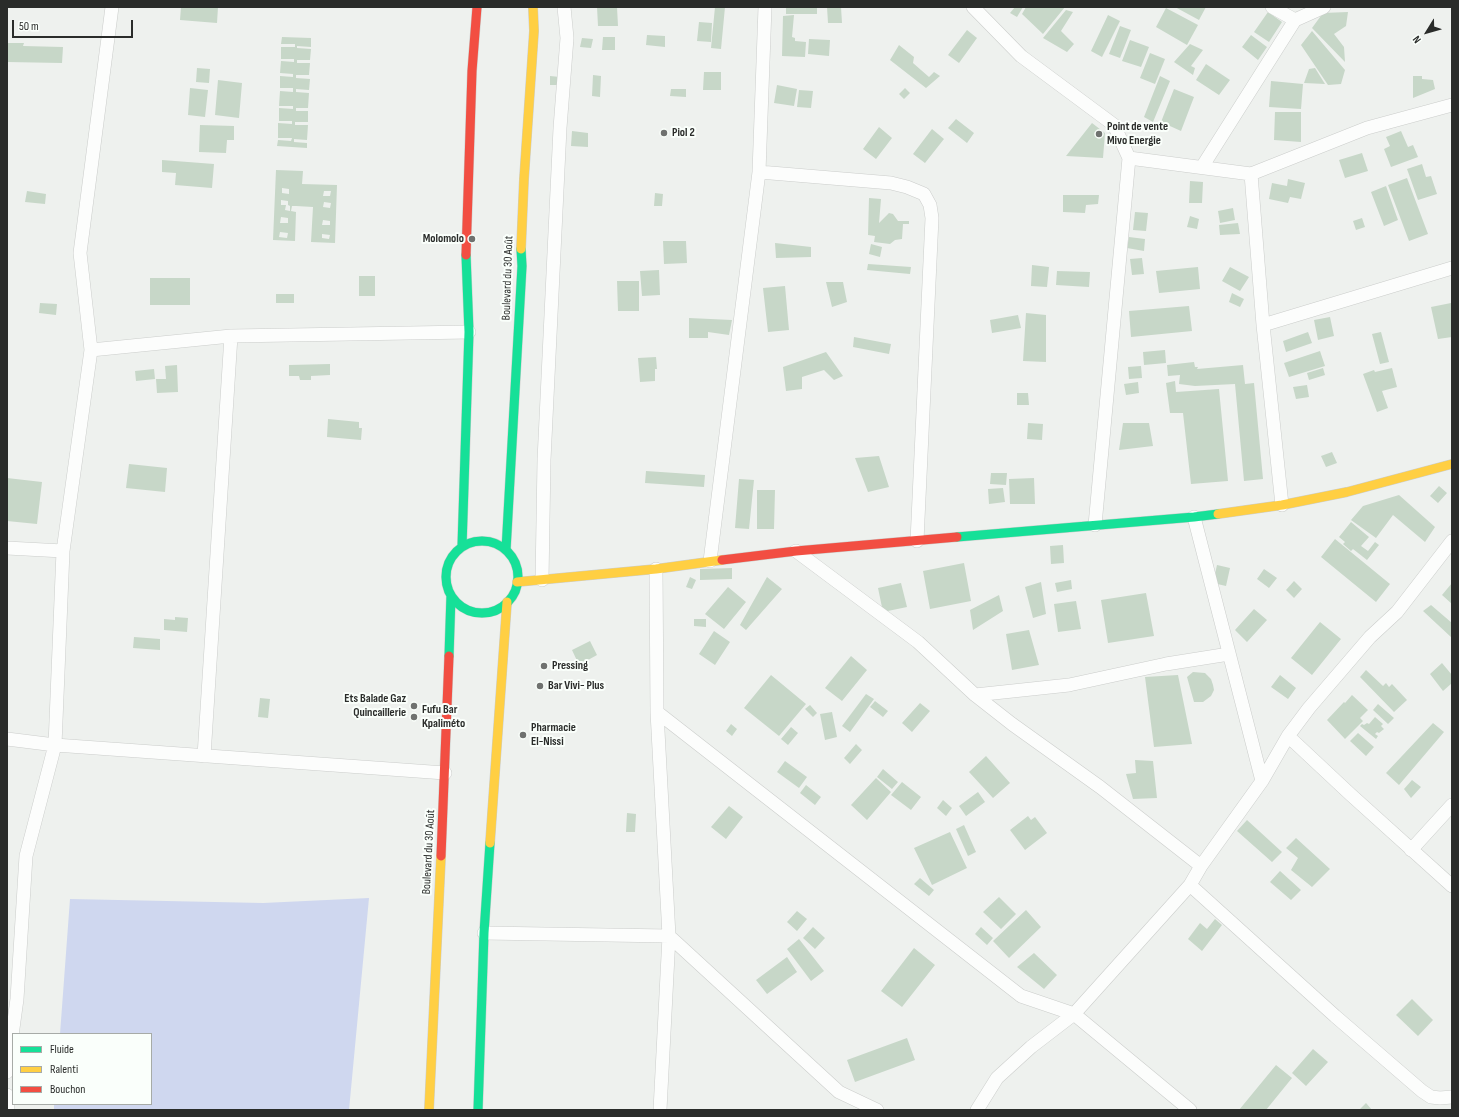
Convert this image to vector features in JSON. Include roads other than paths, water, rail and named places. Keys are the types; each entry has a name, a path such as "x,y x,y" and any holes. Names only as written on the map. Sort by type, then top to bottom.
{"main road":[{"path":"462,546 468,332 466,241 472,70 477,7"},
{"name":"Boulevard du 30 Août","path":"506,550 522,266 521,237 524,179 534,31 533,7"},
{"path":"517,582 656,569 796,551 917,542 1194,517 1282,505 1347,492 1452,464"},
{"path":"483,541 495,543 506,550 513,559 517,570 517,582 514,594 507,602 498,609 477,612 467,609 458,603 451,595 447,584 446,574 448,563 454,554 462,546 471,542 483,541"},
{"name":"Boulevard du 30 Août","path":"429,1110 445,773 451,595"},
{"path":"478,1110 484,933 507,602"}],"street":[{"path":"12,1033 17,999 26,856 55,745 63,551 91,350 80,253 112,7"},
{"path":"542,580 544,460 560,128 567,38 564,7"},
{"path":"710,561 759,172 765,7"},
{"path":"972,7 1021,56 1114,125 1128,158 1096,525"},
{"path":"1272,7 1295,20"},
{"path":"1202,167 1295,20 1324,7"},
{"path":"1128,158 1251,174 1367,128 1452,105"},
{"path":"759,172 891,183 907,187 924,194 930,205 932,218 917,542"},
{"path":"1251,174 1263,325 1282,505"},
{"path":"1263,325 1452,268"},
{"path":"91,350 231,336 468,332"},
{"path":"204,756 231,336"},
{"path":"1194,517 1262,781"},
{"path":"977,1110 997,1078 1031,1047 1074,1014 1190,885 1201,866 1262,781 1288,736 1309,708 1370,637 1397,612 1452,541"},
{"path":"7,548 63,551"},
{"path":"796,551 918,642 975,695 1012,724 1100,788 1201,866"},
{"path":"656,569 658,712 669,936 660,1110"},
{"path":"975,695 1069,685 1166,664 1230,654"},
{"path":"658,712 1021,996 1074,1014 1190,1110"},
{"path":"1288,736 1452,886"},
{"path":"7,739 55,745 445,773"},
{"path":"1411,850 1452,805"},
{"path":"1190,885 1335,1016 1422,1091 1432,1097 1452,1097"},
{"path":"484,933 669,936 839,1092 877,1110"},
{"path":"7,1072 12,1036"},
{"path":"7,1095 8,1110"}],"water":[{"path":"369,898 349,1110 54,1110 54,1105 152,1105 152,1033 60,1033 70,899 263,903"}],"place":[{"name":"Piol 2","path":"664,133"},
{"name":"Point de vente Mivo Energie","path":"1099,134"},
{"name":"Molomolo","path":"472,239"},
{"name":"Pressing","path":"544,666"},
{"name":"Bar Vivi- Plus","path":"540,686"},
{"name":"Ets Balade Gaz Quincaillerie","path":"414,706"},
{"name":"Fufu Bar Kpaliméto","path":"414,717"},
{"name":"Pharmacie El-Nissi","path":"523,735"}]}
